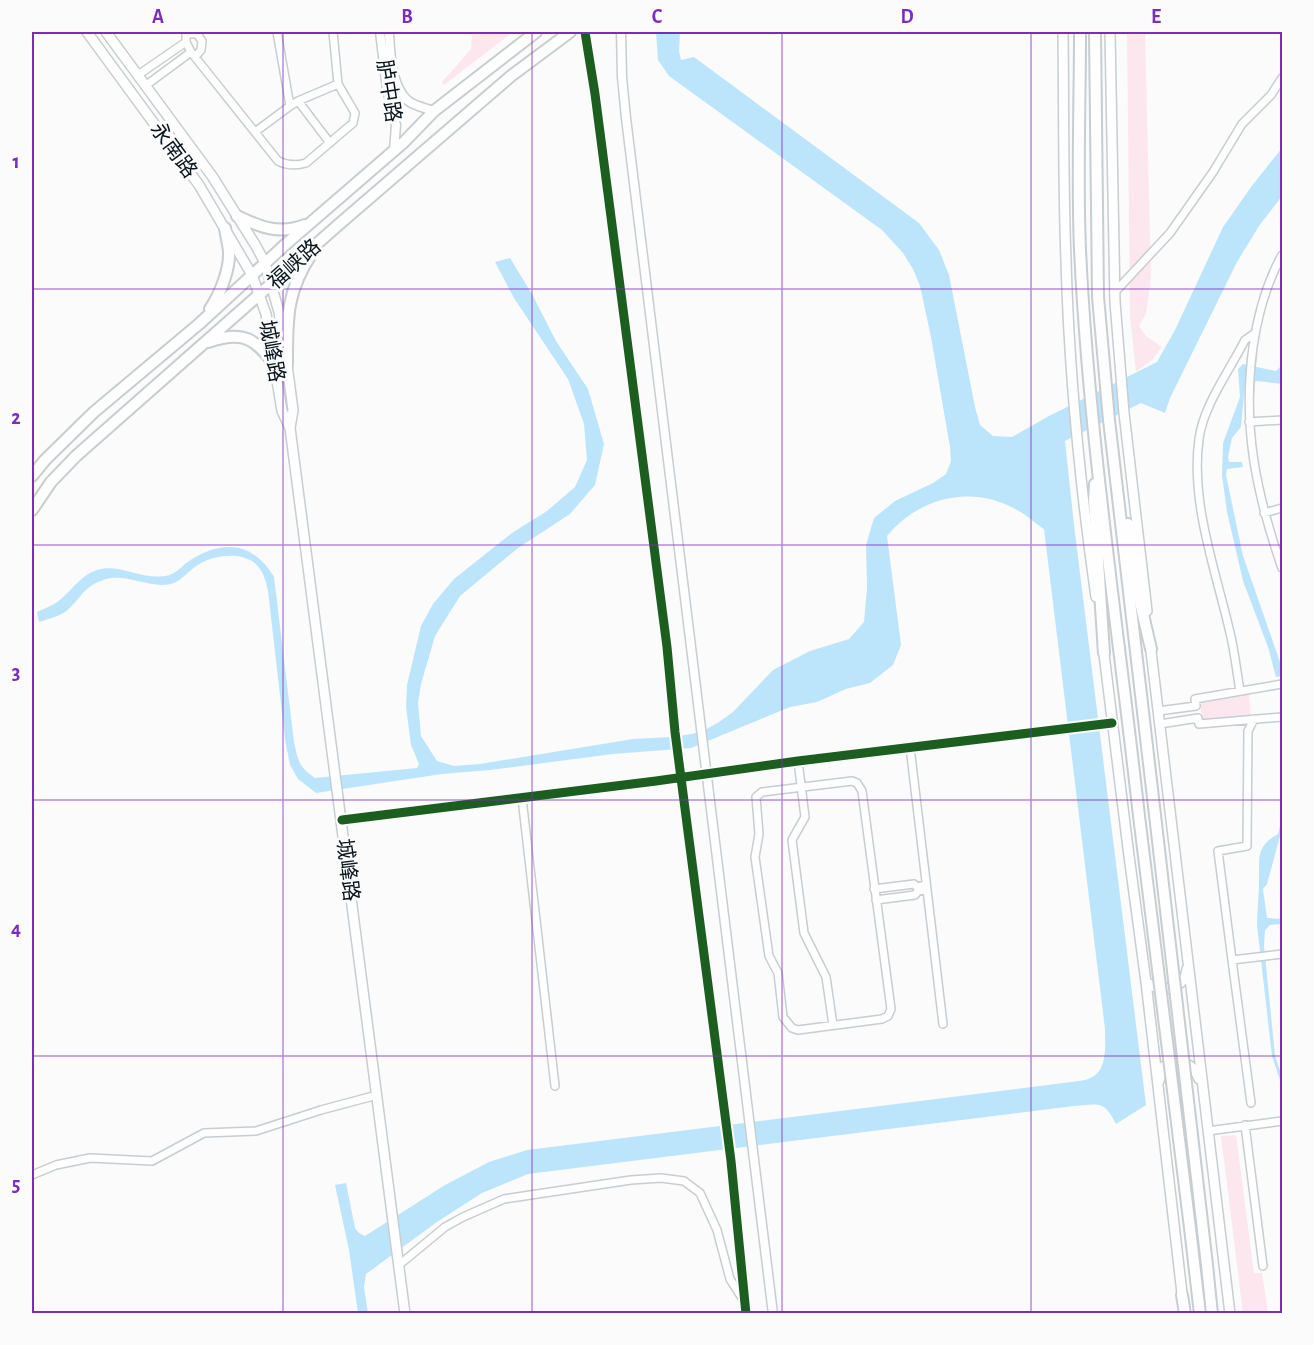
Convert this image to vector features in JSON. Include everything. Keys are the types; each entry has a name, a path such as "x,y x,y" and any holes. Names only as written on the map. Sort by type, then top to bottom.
{"highway":[{"name":"福峡路","path":"32,476 54,450 94,412 199,324 265,263 394,151 434,111 536,32"},
{"name":"福峡路","path":"32,510 51,482 76,456 511,76 570,32"},
{"path":"1080,32 1080,249 1095,439 1200,1314"},
{"path":"1095,32 1098,297 1109,420 1212,1314"},
{"path":"325,211 337,226"},
{"path":"237,216 257,226 272,230 296,229 311,223"},
{"path":"199,324 217,297 228,266 229,252 225,228"},
{"path":"281,365 289,303 297,280 321,240"},
{"path":"205,343 232,336 252,339 281,365"},
{"path":"181,339 192,353"},
{"path":"1109,420 1141,606 1151,649"},
{"path":"1097,457 1094,500 1104,653"},
{"path":"1182,1295 1184,1314"}],"main road":[{"name":"永南路","path":"87,32 199,185 252,275"},
{"name":"城峰路","path":"106,32 212,176 265,263 271,284 283,339 282,411 290,428 405,1314"},
{"path":"1064,32 1066,258 1074,401 1092,572 1146,982 1182,1295"},
{"path":"1110,32 1114,293 1124,413 1230,1314"},
{"name":"城峰路","path":"252,275 261,295 272,341 281,365"},
{"path":"272,341 283,339"},
{"path":"1146,982 1165,990 1179,985 1186,977 1188,961"},
{"path":"1158,1095 1163,1067 1175,1060 1187,1063 1196,1070 1203,1089"}],"street":[{"path":"200,37 207,32"},
{"path":"277,32 290,106"},
{"path":"145,86 193,55 202,46 200,37 194,33 186,33 186,42 193,55 278,161 288,165 306,163 353,123 356,113 338,84 333,32"},
{"name":"胪中路","path":"380,32 387,89 396,125 394,151"},
{"name":"胪中路","path":"389,32 395,74 402,93 407,100 417,106 434,111"},
{"path":"585,32 597,106 667,647 675,732 731,1161 746,1314"},
{"path":"621,32 626,117 773,1314"},
{"path":"138,75 186,42"},
{"path":"1114,293 1170,233 1242,124 1271,95 1282,78"},
{"path":"255,132 298,101 338,84"},
{"path":"298,101 330,143"},
{"path":"1282,255 1271,275 1263,298 1255,333 1249,384 1252,455 1264,513 1282,568"},
{"path":"1240,691 1231,637 1204,521 1198,480 1199,438 1208,408 1245,340 1255,333"},
{"path":"1249,422 1282,420"},
{"path":"1264,513 1282,508"},
{"path":"1158,711 1196,706 1195,699 1282,684"},
{"path":"1160,724 1198,718 1198,724 1282,717"},
{"path":"1251,1103 1218,851 1247,846 1248,731 1254,719"},
{"path":"342,820 1112,723"},
{"path":"910,747 944,1024"},
{"path":"798,761 805,817 792,840 804,933 826,977 833,1025"},
{"path":"852,781 860,786 874,890 891,1009 888,1016 882,1019 798,1030 792,1028 783,1017 778,973 769,956 755,857 759,834 756,797 762,792 852,781"},
{"path":"522,798 555,1086"},
{"path":"874,890 914,884 927,888"},
{"path":"876,900 915,895 918,891 927,888"},
{"path":"1232,960 1282,954"},
{"path":"32,1175 56,1165 90,1158 152,1161 204,1133 256,1131 377,1095"},
{"path":"1208,1131 1282,1121"},
{"path":"1245,1125 1263,1266"},
{"path":"398,1261 445,1227 504,1199 631,1180 661,1178 684,1181 700,1193 717,1230 730,1279 745,1302"}],"shaded area":[{"path":"472,32 513,32 444,85 442,82 471,49"},
{"path":"1127,32 1145,32 1151,278 1146,314 1139,326 1146,336 1162,347 1151,361 1136,372 1130,317"},
{"path":"1249,694 1251,716 1202,720 1200,702"},
{"path":"1236,1135 1254,1273 1262,1273 1268,1313 1243,1313 1221,1136"}],"water":[{"path":"656,32 680,32 681,60 694,57 919,223 939,250 949,275 975,407 980,425 993,436 1012,437 1157,362 1175,330 1223,227 1282,148 1282,196 1259,226 1237,262 1170,398 1165,413 1141,403 1065,441 1146,1105 1116,1124 1104,1107 1095,1104 528,1174 482,1193 437,1222 366,1274 364,1287 368,1313 358,1313 349,1250 335,1185 346,1183 355,1228 365,1236 445,1185 489,1162 527,1150 1081,1081 1096,1075 1103,1064 1105,1029 1044,529 1021,512 1000,502 965,497 930,504 914,512 887,536 901,645 893,665 870,683 846,689 817,702 790,707 691,748 613,754 442,774 316,793 298,779 290,765 268,591 263,574 255,563 232,556 208,560 171,584 162,585 120,578 103,580 90,586 65,612 39,622 37,612 59,601 82,579 97,570 105,568 148,576 165,576 176,572 192,559 216,549 227,547 248,551 266,566 274,577 294,742 302,767 315,778 417,768 419,764 411,745 406,707 407,685 421,626 433,604 454,579 512,533 547,511 575,487 587,460 584,424 568,379 514,298 495,262 510,258 556,341 588,389 604,444 595,485 570,514 518,548 460,596 435,636 418,703 421,736 437,761 454,766 480,764 633,739 692,734 705,730 733,712 773,670 810,651 849,639 864,622 867,588 866,545 874,518 895,501 933,483 946,474 951,461 931,337 920,286 903,253 882,230 669,76 658,60"},
{"path":"1243,364 1276,371 1282,365 1282,384 1258,381 1245,383 1241,427 1232,438 1228,457 1229,462 1242,462 1243,467 1227,469 1226,475 1243,556 1280,662 1282,676 1276,677 1268,647 1243,581 1227,512 1222,475 1223,443 1240,397 1238,369"},
{"path":"1282,723 1282,829 1267,884 1263,889 1267,918 1282,919 1282,924 1270,925 1265,930 1264,946 1275,1055 1282,1077 1282,1086 1272,1056 1257,925 1260,855 1265,844 1278,834 1280,825"}],"cycle path":[{"path":"585,32 667,647 675,732 731,1161 746,1314"},
{"path":"342,820 1112,723"}]}
